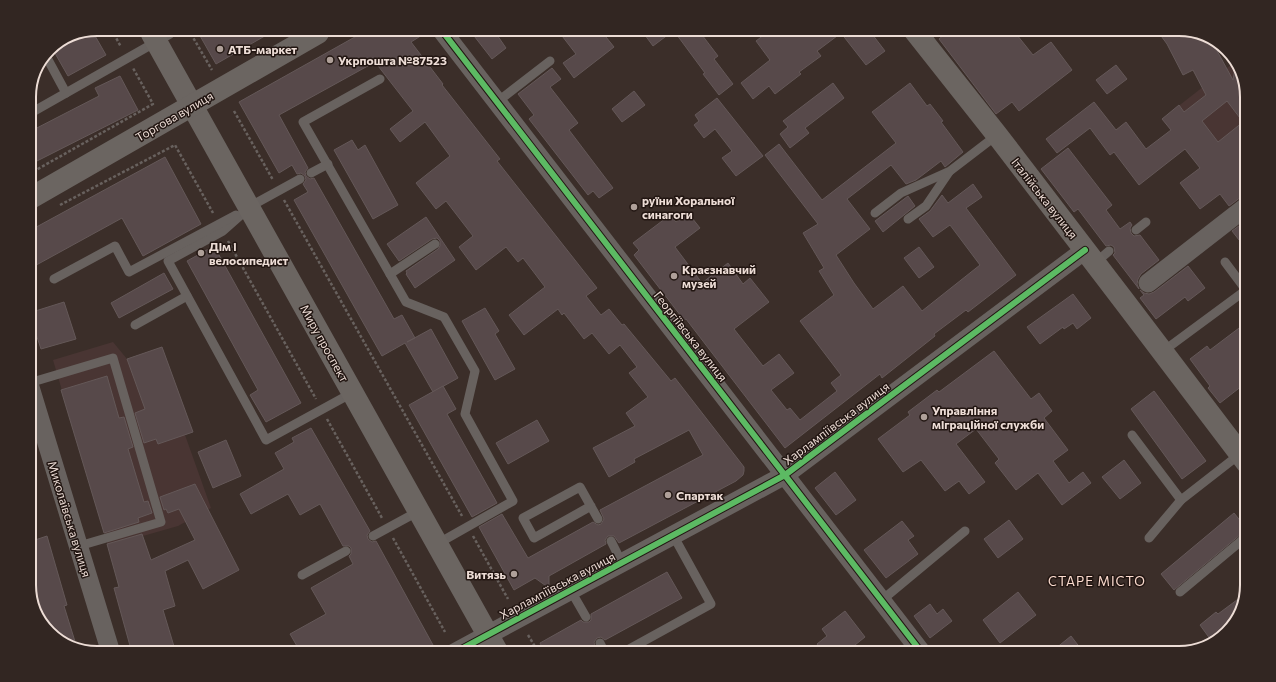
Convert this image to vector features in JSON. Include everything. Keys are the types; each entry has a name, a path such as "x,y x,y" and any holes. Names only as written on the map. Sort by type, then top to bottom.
{"main road":[{"name":"Миру проспект","path":"159,36 192,106 493,644"},
{"name":"Торгова вулиця","path":"36,206 192,106 313,36"},
{"name":"Італійська вулиця","path":"925,36 997,135 1096,254 1162,352 1240,454"}],"street":[{"name":"Георгіївська вулиця","path":"446,36 917,646"},
{"path":"1148,283 1240,211"},
{"name":"Харлампіївська вулиця","path":"493,644 571,591 785,475 1096,254"},
{"name":"Миколаївська вулиця","path":"36,407 110,646"}],"lane":[{"path":"36,110 159,36"},
{"path":"49,61 66,93"},
{"path":"497,102 550,61"},
{"path":"380,79 303,122 406,302 444,317 475,371 465,414 513,501 437,544"},
{"path":"875,213 901,193 950,171 997,135"},
{"path":"311,173 328,164"},
{"path":"908,219 926,206 950,171"},
{"path":"300,179 249,207 168,261 266,440 352,393"},
{"path":"1136,230 1146,222"},
{"path":"54,279 115,246 129,272 221,227"},
{"path":"390,274 436,244"},
{"path":"1225,262 1240,282"},
{"path":"1162,352 1240,294"},
{"path":"135,325 187,296"},
{"path":"36,382 113,358 161,522 79,546"},
{"path":"1132,435 1181,500"},
{"path":"1149,538 1181,500 1240,462"},
{"path":"591,506 534,538 523,518 580,487 591,506 598,519"},
{"path":"373,536 419,511"},
{"path":"882,600 965,531"},
{"path":"635,646 711,604 673,535"},
{"path":"611,541 622,562"},
{"path":"1180,592 1240,542"},
{"path":"302,576 346,551"},
{"path":"571,591 586,617"}],"path":[{"path":"192,36 212,70"},
{"path":"36,170 153,104"},
{"path":"234,110 508,598"},
{"path":"57,206 175,145 446,632"},
{"path":"528,635 535,646"}],"shaded area":[{"path":"1231,65 1237,77 1240,93 1240,198 1230,206 1162,119"},
{"path":"113,342 127,359 162,347 193,432 185,435 211,508 178,526 108,546 53,360"}],"building":[{"path":"95,36 106,55 68,76 55,53 66,44 77,39"},
{"path":"200,36 265,36 216,64"},
{"path":"357,36 421,36 411,42 443,84 442,85 500,159 497,161 597,288 586,296 601,315 609,309 622,325 624,324 671,381 675,378 744,467 743,475 736,481 619,543 614,536 608,536 605,540 606,544 549,576 549,588 535,578 514,590 479,527 502,514 528,558 593,522 598,525 601,524 604,519 600,510 703,455 689,430 634,459 635,462 609,477 593,448 635,426 626,413 648,397 629,373 637,367 620,345 609,354 592,333 584,339 564,313 562,315 558,309 524,335 509,315 545,287 523,258 518,262 506,247 476,270 459,247 473,236 446,201 436,209 416,183 450,156 425,122 400,142 390,129 413,111 375,62 279,115 308,168 305,172 306,176 310,179 314,178 394,319 402,315 415,338 431,329 458,378 433,392 405,343 382,356 294,200 308,192 303,184 306,180 305,176 301,173 297,174 292,165 279,173 239,102"},
{"path":"474,36 498,36 506,48 492,59"},
{"path":"562,36 605,36 614,47 574,78 563,63 576,54"},
{"path":"646,36 666,36 653,46"},
{"path":"678,36 703,36 718,56 714,59 733,84 719,95 703,74 705,73"},
{"path":"762,36 837,36 817,51 821,56 799,72 801,74 775,94 769,86 753,99 741,83 770,60 756,41"},
{"path":"843,36 874,36 885,51 866,65"},
{"path":"943,36 1018,36 1033,55 1051,42 1072,70 1019,111 1012,102 996,114 939,39"},
{"path":"1161,36 1191,37 1206,42 1216,48 1233,80 1234,71 1237,77 1240,93 1240,118 1227,101 1202,121 1218,142 1240,124 1240,198 1229,206 1220,194 1200,209 1180,183 1200,168 1185,149 1139,185 1114,152 1110,155 1090,128 1057,153 1046,139 1094,102 1116,130 1126,122 1146,149 1171,130 1162,119 1179,105 1184,112 1206,95 1193,70 1183,75 1167,44"},
{"path":"1116,65 1127,79 1107,94 1096,80"},
{"path":"552,68 561,79 550,87 578,123 569,130 613,188 599,198 593,191 588,195 529,119 534,115 518,94"},
{"path":"120,76 138,110 36,161 36,128 99,96 95,88"},
{"path":"833,83 844,98 805,128 809,133 790,148 780,134 788,127 783,121"},
{"path":"910,83 927,106 930,104 963,152 945,167 941,161 916,180 906,184 891,165 847,199 870,229 836,255 873,309 903,286 922,311 980,265 950,225 933,237 919,219 930,211 942,195 948,203 973,184 982,197 966,208 1016,275 968,312 966,310 934,334 935,336 882,378 880,374 785,448 686,319 684,320 634,255 639,250 633,243 670,215 676,222 688,213 700,228 675,247 702,283 728,263 743,284 750,278 769,302 734,329 763,366 779,354 794,373 771,390 787,410 790,408 800,420 837,391 831,383 841,375 800,321 834,295 819,271 824,268 803,233 818,224 765,155 779,144 822,200 896,143 872,112"},
{"path":"634,91 645,105 622,122 612,109"},
{"path":"717,98 763,156 736,176 722,158 732,151 715,129 704,138 694,125 699,121 695,115"},
{"path":"352,140 358,150 365,145 398,205 373,219 334,150"},
{"path":"1068,148 1112,205 1106,210 1120,229 1130,222 1132,225 1130,228 1131,233 1134,236 1140,235 1159,260 1141,274 1137,284 1139,289 1113,255 1115,253 1114,247 1111,245 1106,246 1078,209 1074,212 1041,169"},
{"path":"165,157 201,224 143,256 122,218 36,265 36,227"},
{"path":"908,196 915,206 883,232 875,221"},
{"path":"426,217 455,260 415,288 406,274 406,271 438,249 440,246 440,241 437,238 432,239 399,261 387,244"},
{"path":"1240,225 1240,241 1232,231"},
{"path":"214,246 301,403 266,422 250,395 258,390 187,261"},
{"path":"919,247 934,267 919,278 904,258"},
{"path":"1188,266 1205,288 1188,301 1185,297 1156,319 1140,298 1144,295 1140,290 1149,294 1154,292"},
{"path":"164,273 173,289 119,318 111,303"},
{"path":"1073,294 1091,318 1077,329 1073,323 1064,329 1063,327 1040,344 1027,327"},
{"path":"64,302 76,339 41,349 36,334 36,311"},
{"path":"485,308 499,331 495,334 515,369 495,380 462,321"},
{"path":"1240,327 1240,387 1220,403 1208,388 1210,386 1190,359 1207,346 1210,350"},
{"path":"162,347 193,432 158,444 156,439 144,443 135,413 145,409 127,359"},
{"path":"994,351 1031,399 1039,393 1052,411 1044,418 1068,450 1053,461 1069,483 1083,472 1091,483 1062,505 1038,473 1016,490 995,463 999,459 976,429 956,444 985,482 969,494 959,481 945,491 921,460 903,472 878,439 910,415 908,412 937,390 939,392"},
{"path":"107,376 119,418 124,417 133,447 128,449 144,502 148,501 152,513 138,518 139,522 104,533 61,390"},
{"path":"443,386 456,409 447,414 497,503 472,517 409,405"},
{"path":"1154,391 1206,461 1182,479 1131,409"},
{"path":"537,420 549,441 508,464 496,443"},
{"path":"311,428 370,531 367,535 368,539 372,542 376,541 433,645 297,646 290,634 326,614 311,588 353,564 349,556 351,554 351,548 349,546 343,546 320,504 300,515 288,494 251,514 240,494 284,469 275,453 294,442 292,438"},
{"path":"226,440 241,476 213,488 198,452"},
{"path":"1124,460 1141,483 1120,499 1102,477"},
{"path":"835,472 856,500 836,515 815,488"},
{"path":"195,484 239,570 203,589 188,560 165,571 175,606 163,610 174,646 130,646 114,588 119,587 107,544 142,534 151,560 195,540 179,509 168,513 166,509 164,510 160,497"},
{"path":"1234,513 1240,520 1240,535 1174,590 1161,574"},
{"path":"1009,520 1023,539 998,558 984,539"},
{"path":"902,521 914,536 908,540 918,554 886,578 864,550"},
{"path":"47,536 67,605 64,606 75,642 63,636 51,625 46,619 39,605 36,589 36,540"},
{"path":"667,572 682,598 605,640 601,637 597,638 594,642 595,646 542,646 540,643 581,620 583,622 589,622 591,620 591,614"},
{"path":"1018,592 1036,615 1000,643 983,620"},
{"path":"1239,599 1230,619 1219,631 1209,638 1200,625 1216,612 1218,614"},
{"path":"930,604 937,614 943,609 952,621 930,638 914,616"},
{"path":"845,611 865,637 854,646 819,646 817,644 827,636 822,629"},
{"path":"1071,636 1079,646 1059,646"}],"cycle path":[{"path":"446,36 917,646"},
{"path":"467,646 785,475 1085,250"}],"place":[{"name":"АТБ-маркет","path":"220,49"},
{"name":"Укрпошта №87523","path":"330,60"},
{"name":"руїни Хоральної синагоги","path":"634,207"},
{"name":"Дім і велосипедист","path":"201,253"},
{"name":"Краєзнавчий музей","path":"674,276"},
{"name":"Управління міграційної служби","path":"924,417"},
{"name":"Спартак","path":"668,495"},
{"name":"Витязь","path":"514,574"}],"district":[{"name":"СТАРЕ МІСТО","path":"1097,581"}]}
